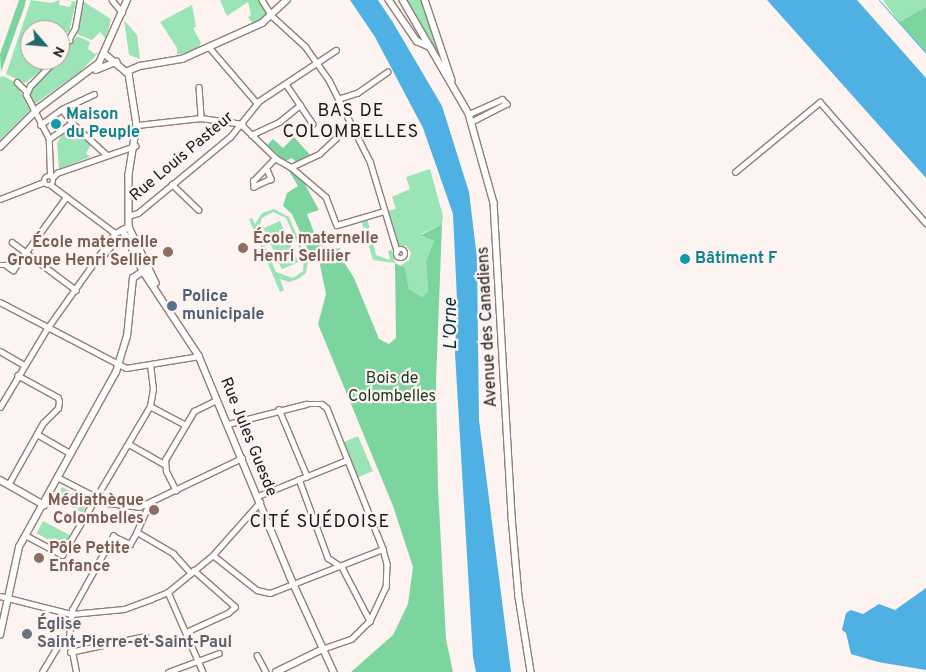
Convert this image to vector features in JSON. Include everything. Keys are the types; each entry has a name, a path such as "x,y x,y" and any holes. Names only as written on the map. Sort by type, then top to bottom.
{"street":[{"path":"70,40 80,0"},
{"path":"112,0 122,12"},
{"path":"85,76 105,54 127,0"},
{"path":"262,0 272,16 288,28 319,62 350,125 369,158 384,212 398,251"},
{"path":"105,54 128,71 140,66 182,59 272,16 287,0"},
{"path":"389,0 412,35 430,47"},
{"name":"Avenue des Canadiens","path":"402,0 452,82 469,114 494,204 512,517 519,597 531,672"},
{"path":"425,0 452,82"},
{"path":"209,47 257,103"},
{"name":"Rue Louis Pasteur","path":"130,215 138,213 242,125 257,103 336,50"},
{"path":"0,147 34,113 85,76 116,62"},
{"path":"26,91 46,70"},
{"name":"Rue Jules Guesde","path":"128,71 137,125 129,175 130,215 124,239 146,269 199,356 293,583 334,672"},
{"path":"338,99 357,93 387,72"},
{"path":"17,82 26,91 34,113 49,139 51,186"},
{"path":"286,84 313,124"},
{"path":"199,87 201,118"},
{"path":"40,125 62,109 94,94"},
{"path":"469,114 502,99 507,104 472,122"},
{"path":"735,172 820,102 926,223"},
{"path":"251,135 279,122 300,105"},
{"path":"62,109 72,123 106,154"},
{"path":"137,125 201,118 242,125 275,158 291,167 326,198 337,225 384,212"},
{"path":"49,139 72,123"},
{"path":"291,167 319,154 350,125"},
{"path":"0,199 44,182 45,177 57,172 106,154 135,146"},
{"path":"267,169 271,179 254,188 253,181 267,169 275,158"},
{"path":"44,182 124,239"},
{"path":"172,184 199,210"},
{"path":"0,265 6,264 13,270 66,197"},
{"path":"0,407 47,328 96,264 115,234 126,228"},
{"name":"Rue Jules Guesde","path":"126,228 133,234 146,269"},
{"path":"96,264 124,239 133,234"},
{"path":"12,242 76,290"},
{"path":"0,635 16,557 60,478 59,473 120,362 127,337 133,278 146,269"},
{"path":"0,302 107,361 120,362 126,368 150,366 199,356"},
{"path":"0,351 24,365"},
{"path":"27,536 62,555 91,502 97,498 150,406 153,389 150,366"},
{"path":"8,485 37,434 59,402 58,398 18,376"},
{"path":"164,464 194,411 217,400"},
{"path":"228,424 280,409 322,404 327,408 383,549 386,587 370,621 352,638 323,649 276,672"},
{"path":"150,406 185,425"},
{"path":"280,409 307,476"},
{"path":"37,434 70,453"},
{"path":"129,444 164,464 176,490"},
{"path":"60,478 97,498 128,508 149,505 206,473 242,458"},
{"path":"0,596 71,614 124,609 168,592 213,555 259,499 299,479 347,460"},
{"path":"299,479 328,558 337,566 342,567 370,621"},
{"path":"0,480 44,505"},
{"path":"76,672 69,644 71,614 112,539 115,535 130,544 149,505"},
{"path":"137,532 173,553 234,607 228,613 186,632"},
{"path":"213,555 264,593 383,549"},
{"path":"168,592 204,672"},
{"path":"70,652 145,636"},
{"path":"42,672 59,644 69,644"},
{"path":"168,672 219,653"},
{"path":"257,655 266,672"}],"green space":[{"path":"19,0 26,0 25,5 1,72 0,54"},
{"path":"31,0 51,3 60,0 59,5 70,7 72,2 64,0 76,2 70,28 70,20 24,20"},
{"path":"220,0 260,0 269,15 253,24 248,17 251,15 248,2 227,16"},
{"path":"407,0 423,0 442,59 417,20"},
{"path":"883,0 926,0 926,7 899,22"},
{"path":"84,2 111,19 106,39 100,32 92,40 77,34"},
{"path":"192,5 196,27 193,28 201,43 198,49 177,55 177,48 160,22"},
{"path":"926,7 926,52 899,22"},
{"path":"124,20 137,35 140,59 129,55"},
{"path":"20,33 20,70 42,70 25,83 6,74"},
{"path":"77,36 90,42 88,49 95,54 99,52 81,71 35,104 30,98 32,88 50,70 70,70 70,46"},
{"path":"3,76 15,82 30,110 0,140 0,77"},
{"path":"73,131 92,143 86,153 90,157 59,169 57,143 62,135"},
{"path":"294,137 312,157 298,164 292,158 285,161 267,145 273,139 283,148"},
{"name":"Bois de Colombelles","path":"280,163 302,179 319,210 307,214 318,243 321,242 324,252 340,248 339,254 354,278 379,339 389,344 396,338 395,263 405,268 409,289 422,297 428,292 426,261 434,241 421,235 442,224 436,382 438,488 446,639 453,672 351,672 393,635 408,604 413,567 393,506 318,324 326,294 319,260 313,261 292,214 283,206 287,193 298,186 289,171"},
{"path":"430,169 443,216 442,224 421,234 434,241 426,261 428,292 422,297 409,289 405,268 400,266 409,260 411,252 405,245 402,248 396,244 387,211 396,209 392,197 410,189 406,177"},
{"path":"274,209 289,217 308,262 306,273 298,279 289,282 280,279 284,290 280,292 249,219 252,218 255,224 262,213","holes":["273,212 286,218 304,258 303,271 293,278 276,272 258,231 262,218"]},
{"path":"367,218 376,255 390,260 388,251 392,250 395,263 373,260 361,220"},
{"path":"280,221 298,262 282,269 264,228"},
{"path":"358,436 373,471 358,477 343,442"},
{"path":"62,487 88,501 82,513 56,498"},
{"path":"43,521 69,535 63,547 36,533"}],"water":[{"path":"350,0 378,0 392,21 442,106 469,192 477,258 479,420 511,672 476,672 473,657 455,353 457,300 453,214 423,128 375,37"},
{"path":"767,0 857,0 926,78 926,178"},
{"path":"926,588 926,670 878,662 851,654 846,633 842,630 846,613 851,610 863,614 879,604 895,610"}],"waterway":[{"path":"879,0 926,53"}],"place":[{"name":"Maison du Peuple","path":"56,124"},
{"name":"École maternelle Henri Selliier","path":"243,248"},
{"name":"École maternelle Groupe Henri Sellier","path":"168,252"},
{"name":"Bâtiment F","path":"685,259"},
{"name":"Police municipale","path":"172,306"},
{"name":"Médiathèque Colombelles","path":"154,510"},
{"name":"Pôle Petite Enfance","path":"39,558"},
{"name":"Église Saint-Pierre-et-Saint-Paul","path":"27,634"}],"district":[{"name":"BAS DE COLOMBELLES","path":"351,123"},
{"name":"CITÉ SUÉDOISE","path":"320,523"}],"water label":[{"name":"L'Orne","path":"452,324"}]}
